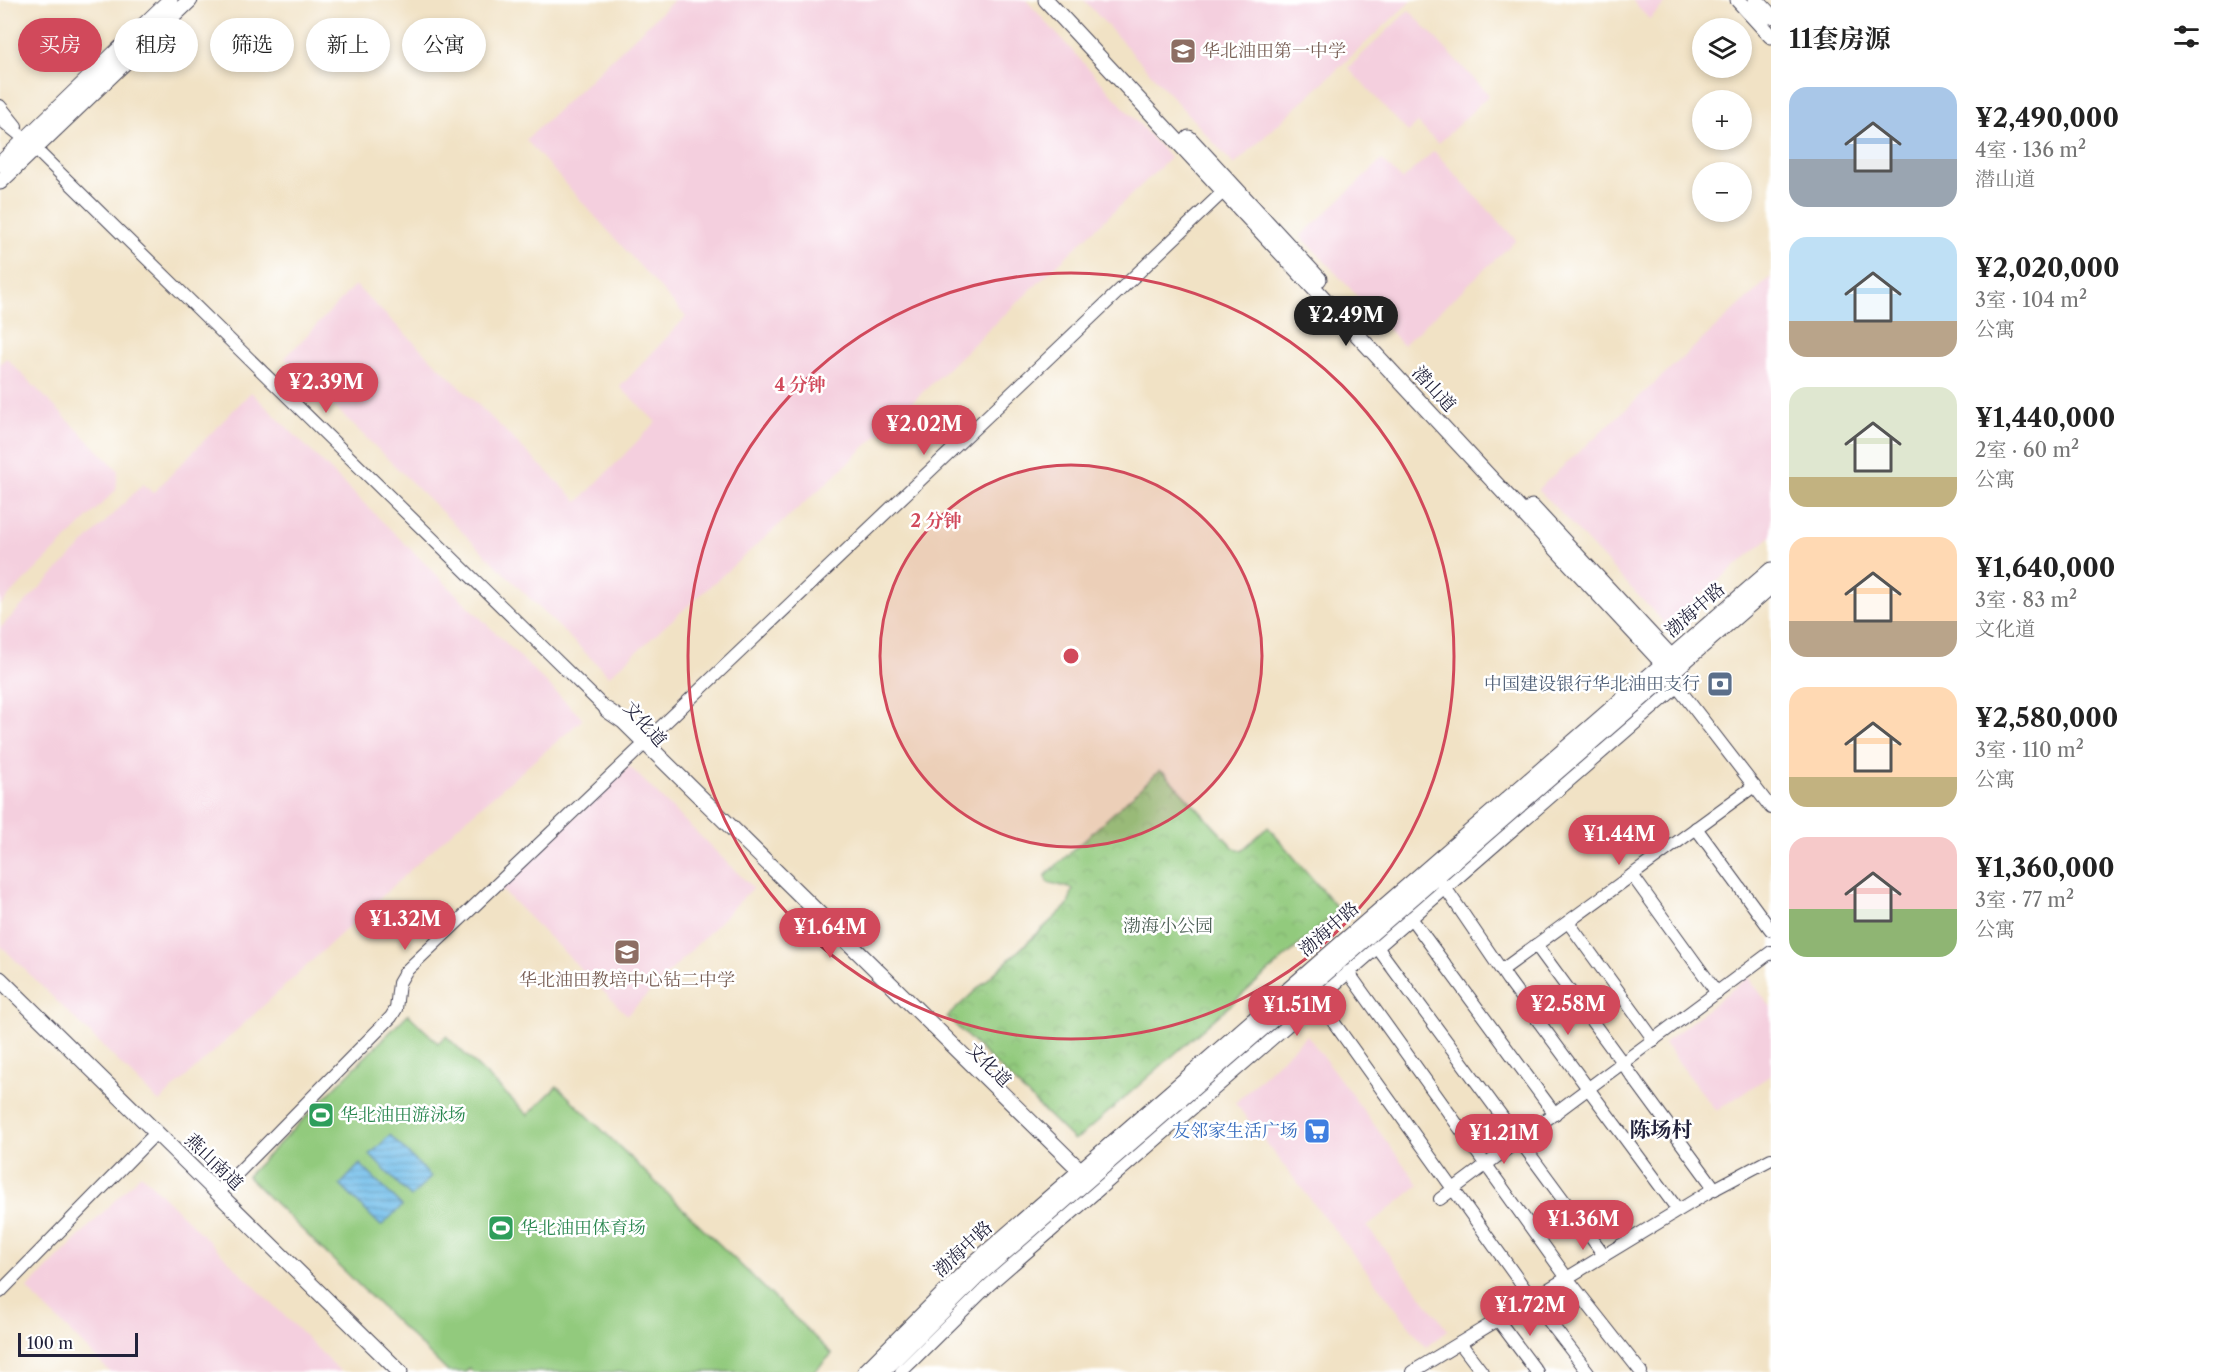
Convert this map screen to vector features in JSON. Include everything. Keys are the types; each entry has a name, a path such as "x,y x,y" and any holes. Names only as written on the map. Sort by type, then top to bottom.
{"main road":[{"path":"0,182 30,144 170,0"},
{"path":"0,164 30,144 190,0"},
{"name":"潜山道","path":"1046,0 1672,670"},
{"name":"潜山道","path":"1061,0 1672,670"},
{"path":"1738,0 1771,36"},
{"path":"1756,0 1771,16"},
{"name":"渤海中路","path":"865,1372 972,1265 1082,1178 1441,881 1672,670 1771,570"},
{"name":"渤海中路","path":"882,1372 980,1274 1082,1178 1771,586"},
{"name":"文化道","path":"607,710 617,727 642,745 1082,1178"},
{"name":"燕山南道","path":"0,979 400,1372"},
{"name":"燕山南道","path":"0,991 387,1372"}],"street":[{"path":"0,106 30,144"},
{"path":"0,119 30,144 607,710"},
{"path":"218,1193 391,1017 396,1009 399,983 406,971 1224,191"},
{"path":"1672,670 1771,808"},
{"path":"1502,970 1754,786"},
{"path":"1696,828 1771,930"},
{"path":"1632,875 1717,993"},
{"path":"901,1372 989,1285 1410,918 1441,881 1502,970 1678,1210"},
{"path":"1410,918 1556,1114"},
{"path":"1568,922 1654,1040"},
{"path":"1536,945 1715,1189"},
{"path":"1377,947 1604,1256"},
{"path":"1440,1199 1771,952"},
{"path":"1348,972 1567,1278 1641,1372"},
{"path":"1317,999 1532,1299 1588,1372"},
{"path":"0,1292 150,1139"},
{"path":"1412,1372 1678,1210 1771,1159"},
{"path":"1498,1320 1537,1372"},
{"path":"1460,1343 1482,1372"}],"shaded area":[{"path":"674,0 1026,0 1170,158 831,479 609,676 285,358 355,285 578,502 656,422 620,387 686,317 526,140"},
{"path":"1084,0 1412,0 1234,165"},
{"path":"1632,0 1669,0 1649,19"},
{"path":"1409,10 1489,95 1438,144 1418,123 1408,132 1348,68"},
{"path":"1434,151 1516,240 1403,345 1301,236 1382,160 1402,180"},
{"path":"1771,277 1771,536 1666,625 1538,489"},
{"path":"6,358 118,470 116,490 0,605 0,364"},
{"path":"251,392 583,719 459,825 159,1102 0,945 0,628 143,484 153,493"},
{"name":"华北油田教培中心钻二中学","path":"629,766 753,888 627,1015 500,888"},
{"path":"1748,977 1771,1007 1771,1075 1716,1111 1664,1043"},
{"path":"1307,1035 1419,1185 1367,1227 1448,1330 1426,1347 1235,1103"},
{"path":"141,1174 341,1372 110,1372 27,1289"}],"green space":[{"name":"渤海小公园","path":"1159,771 1164,773 1234,848 1242,850 1268,827 1339,910 1074,1140 947,1017 1068,905 1073,889 1047,882 1045,876"},
{"name":"华北油田体育场","path":"408,1014 438,1043 446,1036 528,1115 557,1086 832,1354 814,1372 473,1372 469,1368 466,1372 448,1372 247,1176"}],"water":[{"path":"390,1135 431,1177 411,1197 370,1155"},
{"path":"360,1164 402,1206 381,1226 340,1185"}],"place":[{"name":"华北油田第一中学","path":"1183,51"},
{"name":"中国建设银行华北油田支行","path":"1720,684"},
{"name":"华北油田教培中心钻二中学","path":"627,952"},
{"name":"华北油田游泳场","path":"321,1115"},
{"name":"友邻家生活广场","path":"1317,1131"},
{"name":"华北油田体育场","path":"501,1228"}],"district":[{"name":"陈场村","path":"1661,1129"}]}
